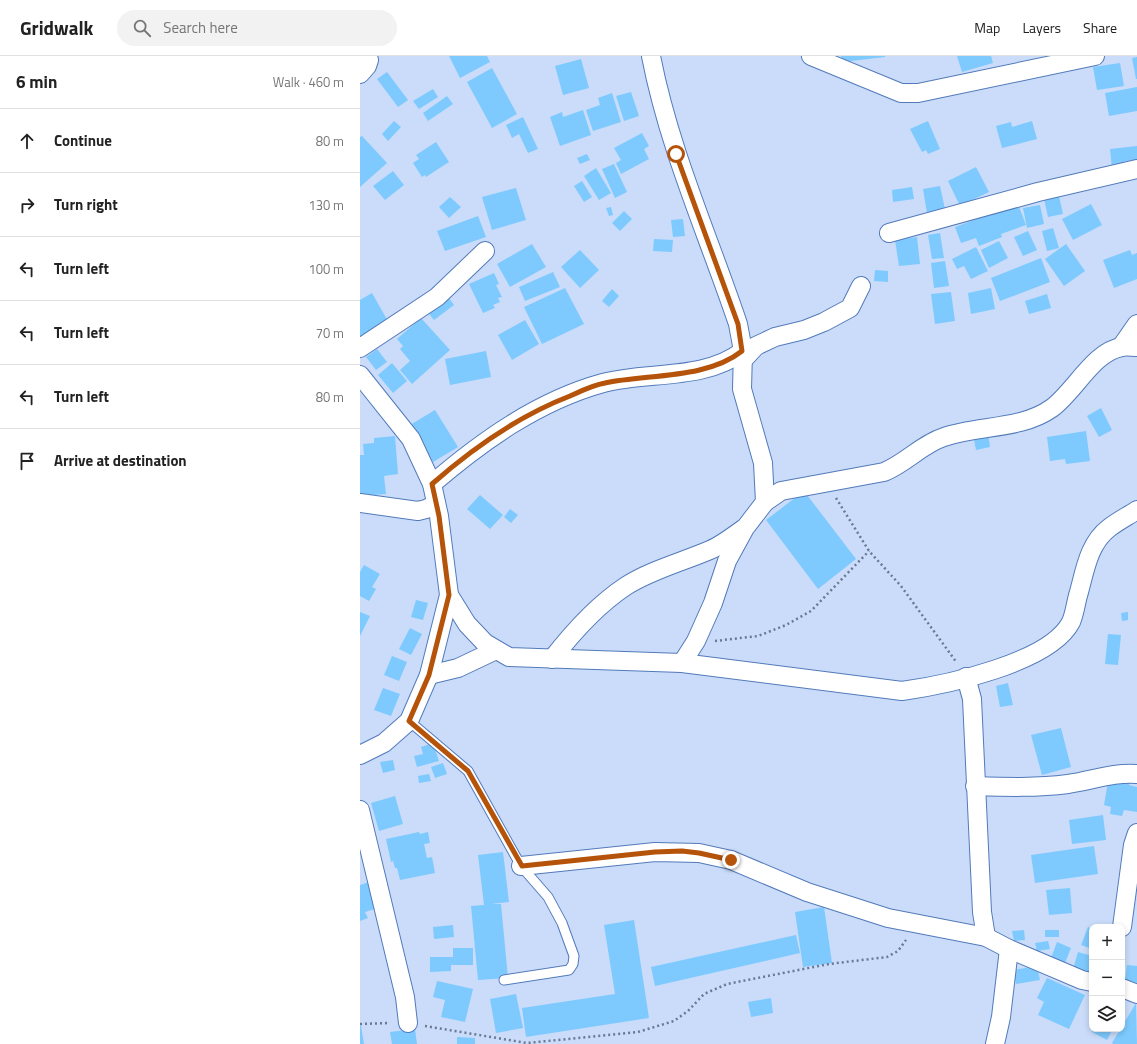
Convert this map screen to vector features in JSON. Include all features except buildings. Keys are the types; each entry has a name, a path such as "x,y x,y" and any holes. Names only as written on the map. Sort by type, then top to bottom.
{"street":[{"path":"360,74 367,66 369,60 367,56"},
{"path":"651,56 661,103 676,154 699,222 733,311 742,356 742,390 763,463 765,502"},
{"path":"811,56 901,93 918,93 1095,56"},
{"path":"889,233 1038,192 1137,169"},
{"path":"360,348 438,296 485,251"},
{"path":"432,484 464,456 501,430 550,404 603,383 661,376 720,365 742,356 756,346 775,337 804,330 824,322 850,308 861,286"},
{"path":"682,663 696,641 713,603 727,561 745,528 765,502 781,491 884,472 898,466 930,443 943,437 968,430 1034,419 1052,408 1068,394 1094,362 1107,353 1129,347 1137,324"},
{"path":"360,375 411,439 432,484 439,516 449,595 429,675 409,721 384,743 360,755"},
{"path":"360,503 418,511 436,504"},
{"path":"449,595 467,624 485,643 510,658 682,663 902,691 930,687 1009,665 1043,650 1060,636 1071,622 1089,556 1096,542 1108,528 1137,510"},
{"path":"552,659 578,628 608,600 626,586 666,567 711,550 745,528"},
{"path":"429,675 458,668 496,650"},
{"path":"966,677 972,699 982,912 986,937"},
{"path":"975,786 1027,788 1067,784 1120,773 1137,774"},
{"path":"360,810 405,997 408,1023"},
{"path":"1122,924 1133,845 1137,833"},
{"path":"522,866 655,852 699,853 731,860 807,892 888,918 917,922 986,937 1009,949 1082,980 1089,981"},
{"path":"995,1044 1001,1017 1009,949"},
{"path":"1125,989 1137,994"}],"lane":[{"path":"409,721 468,771 522,866 548,897 562,923 572,947 573,964 569,970 559,973 504,980"}],"path":[{"path":"826,482 869,551 901,586 966,677"},
{"path":"696,641 726,640 758,636 786,625 811,611 869,551"},
{"path":"360,1024 408,1023 527,1043 638,1032 674,1021 688,1011 704,994 727,984 829,964 887,957 898,951 917,922"}],"route":[{"path":"676,154 699,222 738,324 742,351 733,359 720,365 661,376 603,383 550,404 501,430 464,456 432,484 439,516 449,595 429,675 409,721 468,771 522,866 655,852 682,851 731,860"}]}
